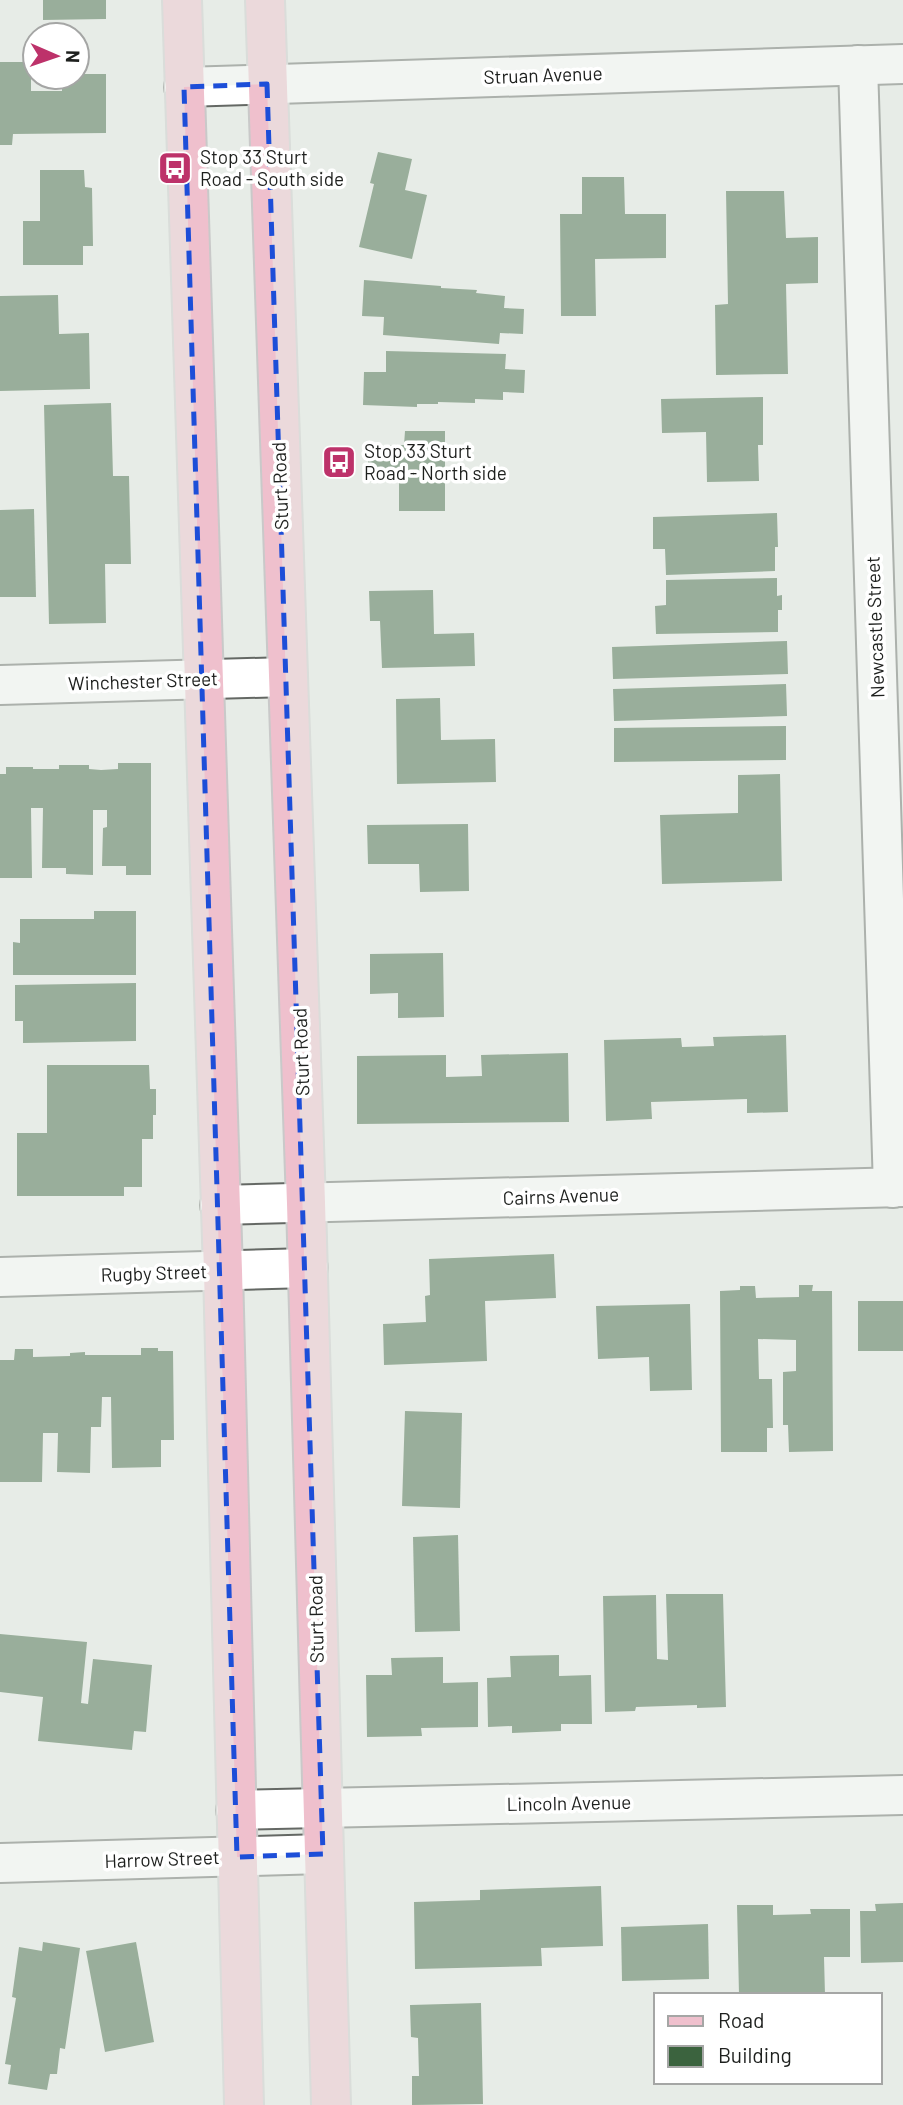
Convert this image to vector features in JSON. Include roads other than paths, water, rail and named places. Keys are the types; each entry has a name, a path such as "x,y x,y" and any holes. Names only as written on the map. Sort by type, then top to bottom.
{"main road":[{"path":"182,0 223,1271 244,2105"},
{"name":"Sturt Road","path":"265,0 306,1203 331,2105"}],"street":[{"name":"Struan Avenue","path":"184,87 903,64"},
{"name":"Newcastle Street","path":"858,65 898,1188"},
{"name":"Winchester Street","path":"0,685 287,677"},
{"name":"Cairns Avenue","path":"220,1205 898,1188"},
{"name":"Rugby Street","path":"0,1277 308,1268"},
{"name":"Lincoln Avenue","path":"236,1810 903,1795"},
{"name":"Harrow Street","path":"0,1863 323,1854"}],"place":[{"name":"Stop 33 Sturt Road - South side","path":"175,168"},
{"name":"Stop 33 Sturt Road - North side","path":"339,462"}]}
